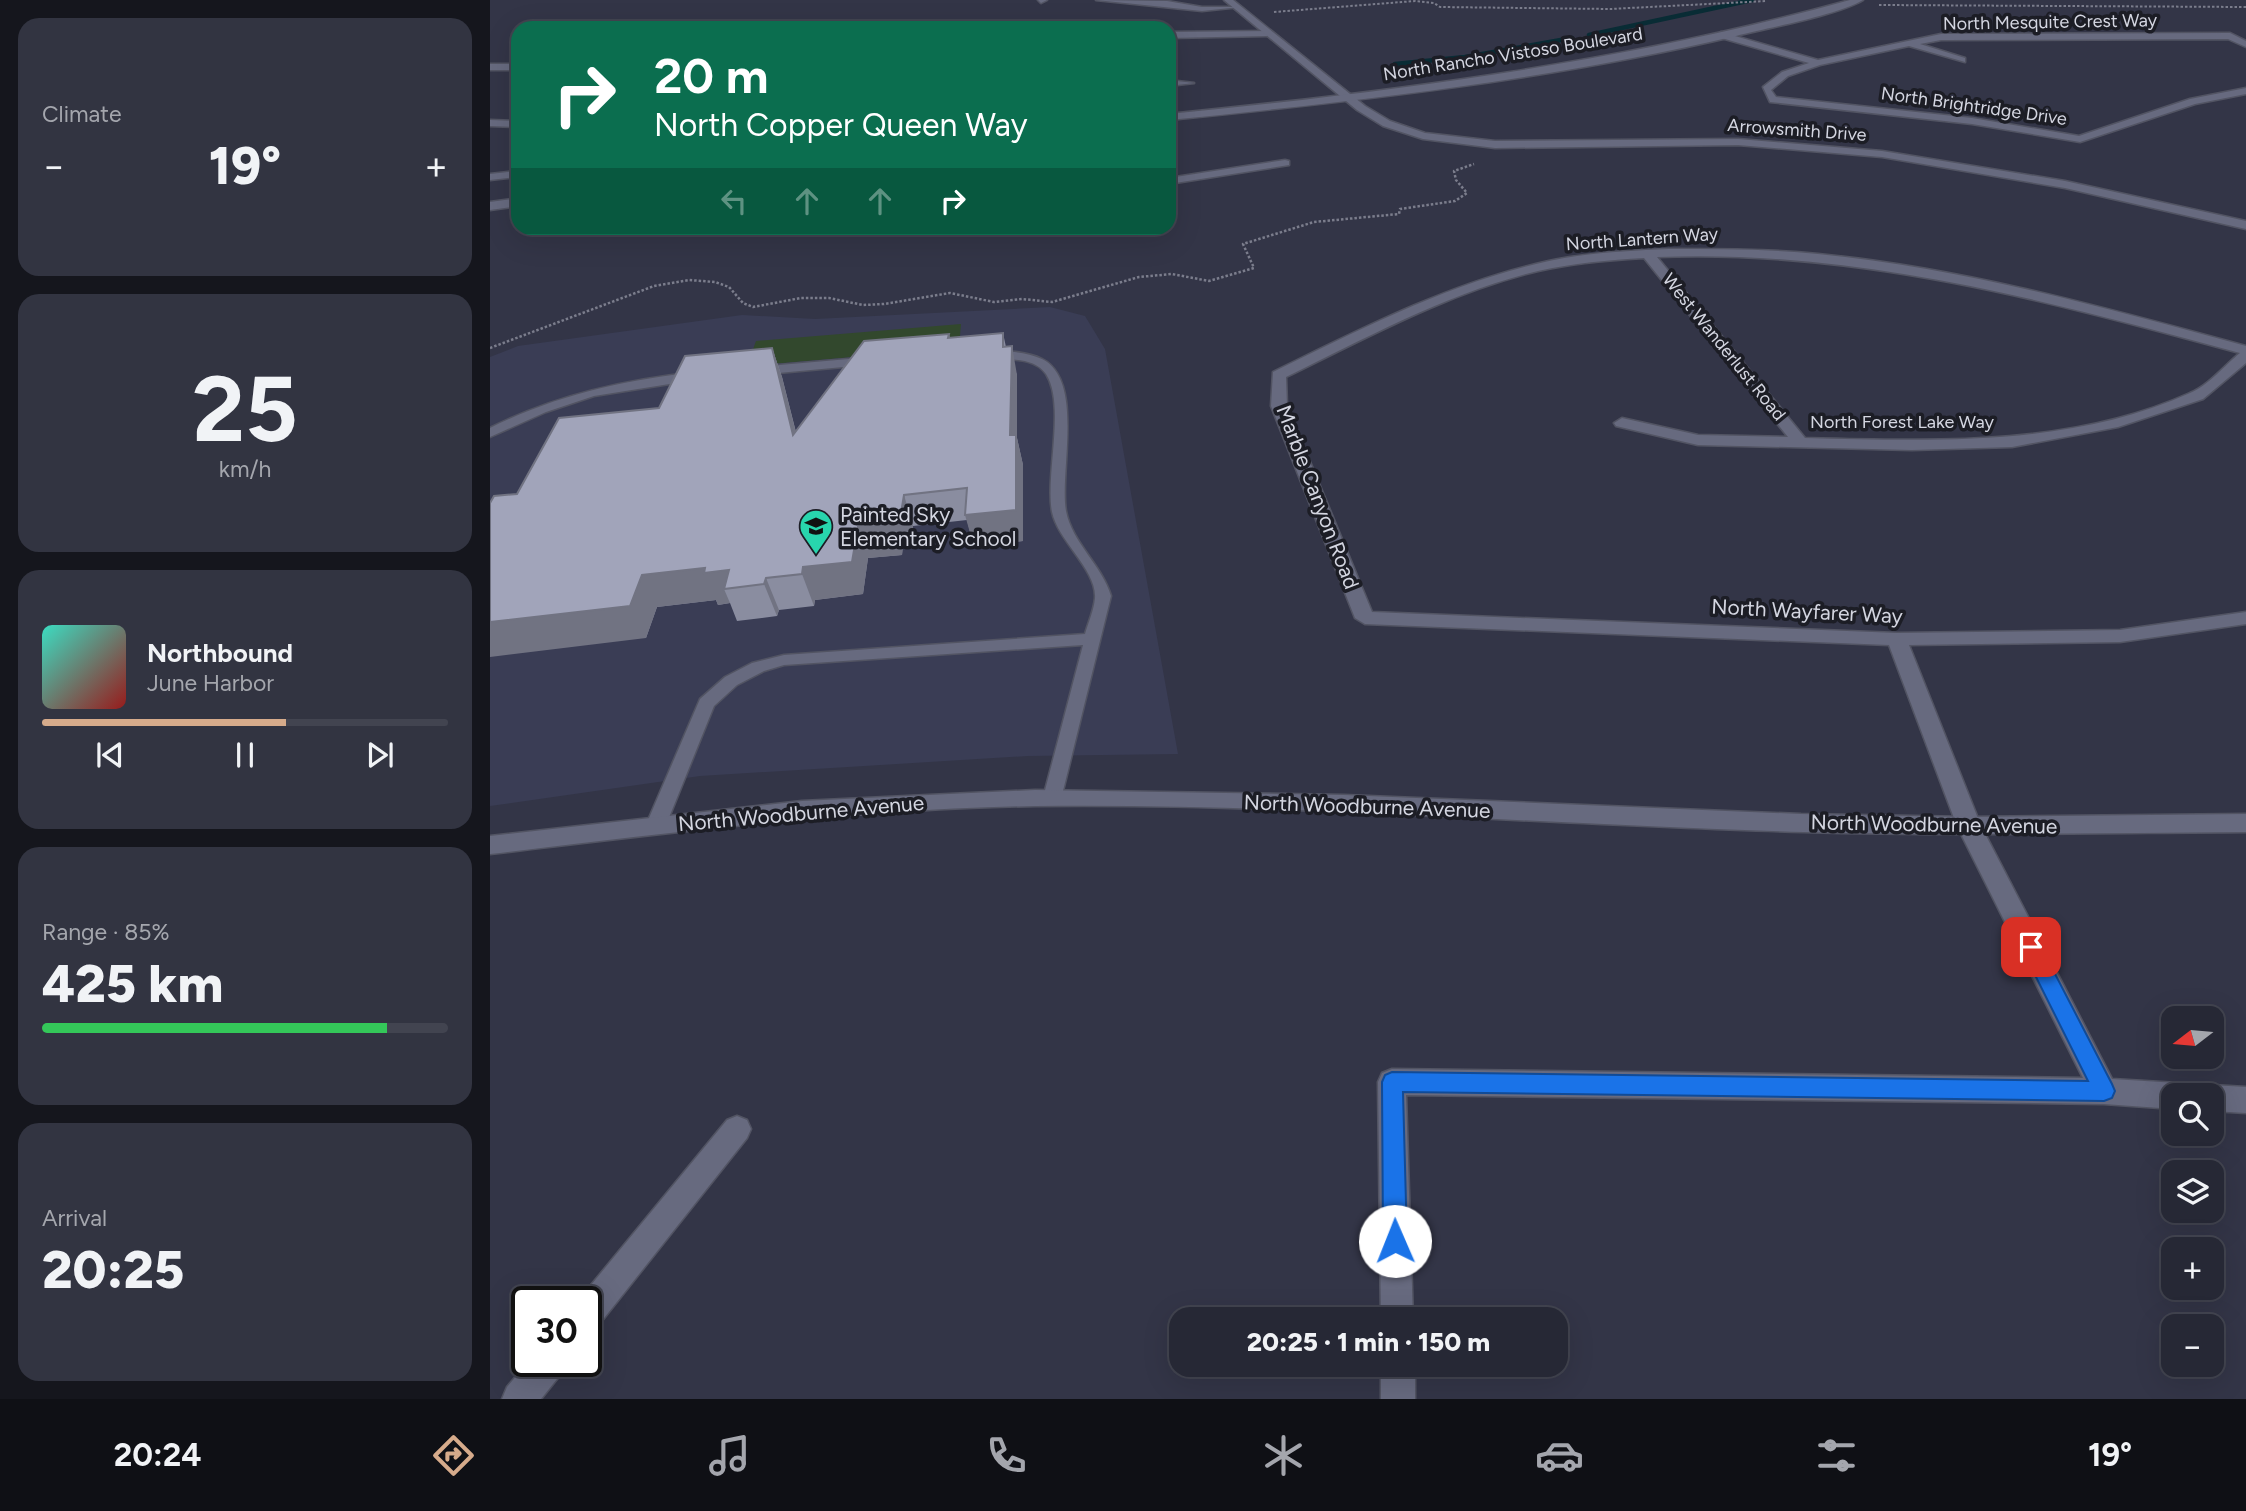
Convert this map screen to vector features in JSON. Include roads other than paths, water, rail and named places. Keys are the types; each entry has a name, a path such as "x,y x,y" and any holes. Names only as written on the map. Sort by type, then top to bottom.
{"street":[{"path":"1100,0 1167,3 1202,9 1236,7"},
{"name":"Arrowsmith Drive","path":"1228,0 1337,88 1350,92 1385,122 1449,140 1511,145 1657,141 1745,142 1860,151 1968,164 2109,192 2246,225"},
{"name":"North Rancho Vistoso Boulevard","path":"1176,116 1541,70 1721,35 1859,0"},
{"path":"1176,35 1267,33"},
{"path":"1721,35 1818,63"},
{"name":"North Mesquite Crest Way","path":"1773,100 1766,89 1785,74 1818,63 1941,37 2230,36 2246,44"},
{"path":"1907,43 1962,60"},
{"path":"490,67 511,67"},
{"path":"1176,83 1189,83"},
{"path":"1176,105 1337,88"},
{"name":"North Brightridge Drive","path":"1773,100 1958,119 2080,139 2193,101 2246,91"},
{"path":"490,124 511,124"},
{"path":"490,164 511,162"},
{"path":"1176,180 1285,163"},
{"path":"490,177 511,175"},
{"path":"490,206 511,203"},
{"name":"North Lantern Way","path":"1278,375 1497,278 1572,260 1648,254 1780,253 1894,266 1943,282 2025,290 2246,352"},
{"name":"West Wanderlust Road","path":"1648,254 1799,441"},
{"name":"North Forest Lake Way","path":"1622,423 1698,440 1912,445 2012,442 2112,424 2198,396 2246,352"},
{"name":"Marble Canyon Road","path":"1278,375 1279,406 1365,618"},
{"name":"North Wayfarer Way","path":"1365,618 1897,639 2120,636 2246,618"},
{"path":"1897,639 1969,826 2104,1091"},
{"name":"North Woodburne Avenue","path":"490,845 802,809 1053,799 1343,803 1801,823 1969,826 2246,823"},
{"path":"1397,1307 1392,1082 2104,1091 2161,1095"},
{"path":"2224,1099 2246,1100"},
{"path":"602,1296 737,1129"},
{"path":"519,1399 537,1377"},
{"path":"1398,1377 1398,1399"}],"lane":[{"path":"980,354 1013,355 1035,361 1050,371 1058,391 1059,513 1100,580 1103,596 1053,799"},
{"path":"735,373 886,360"},
{"path":"490,433 555,402 596,389 707,375"},
{"path":"656,825 706,703 731,681 758,667 784,660 1092,639"}],"waterway":[{"path":"1589,35 1752,0"},
{"path":"1395,64 1465,57 1572,38"}],"place":[{"name":"Painted Sky Elementary School","path":"816,556"}]}
